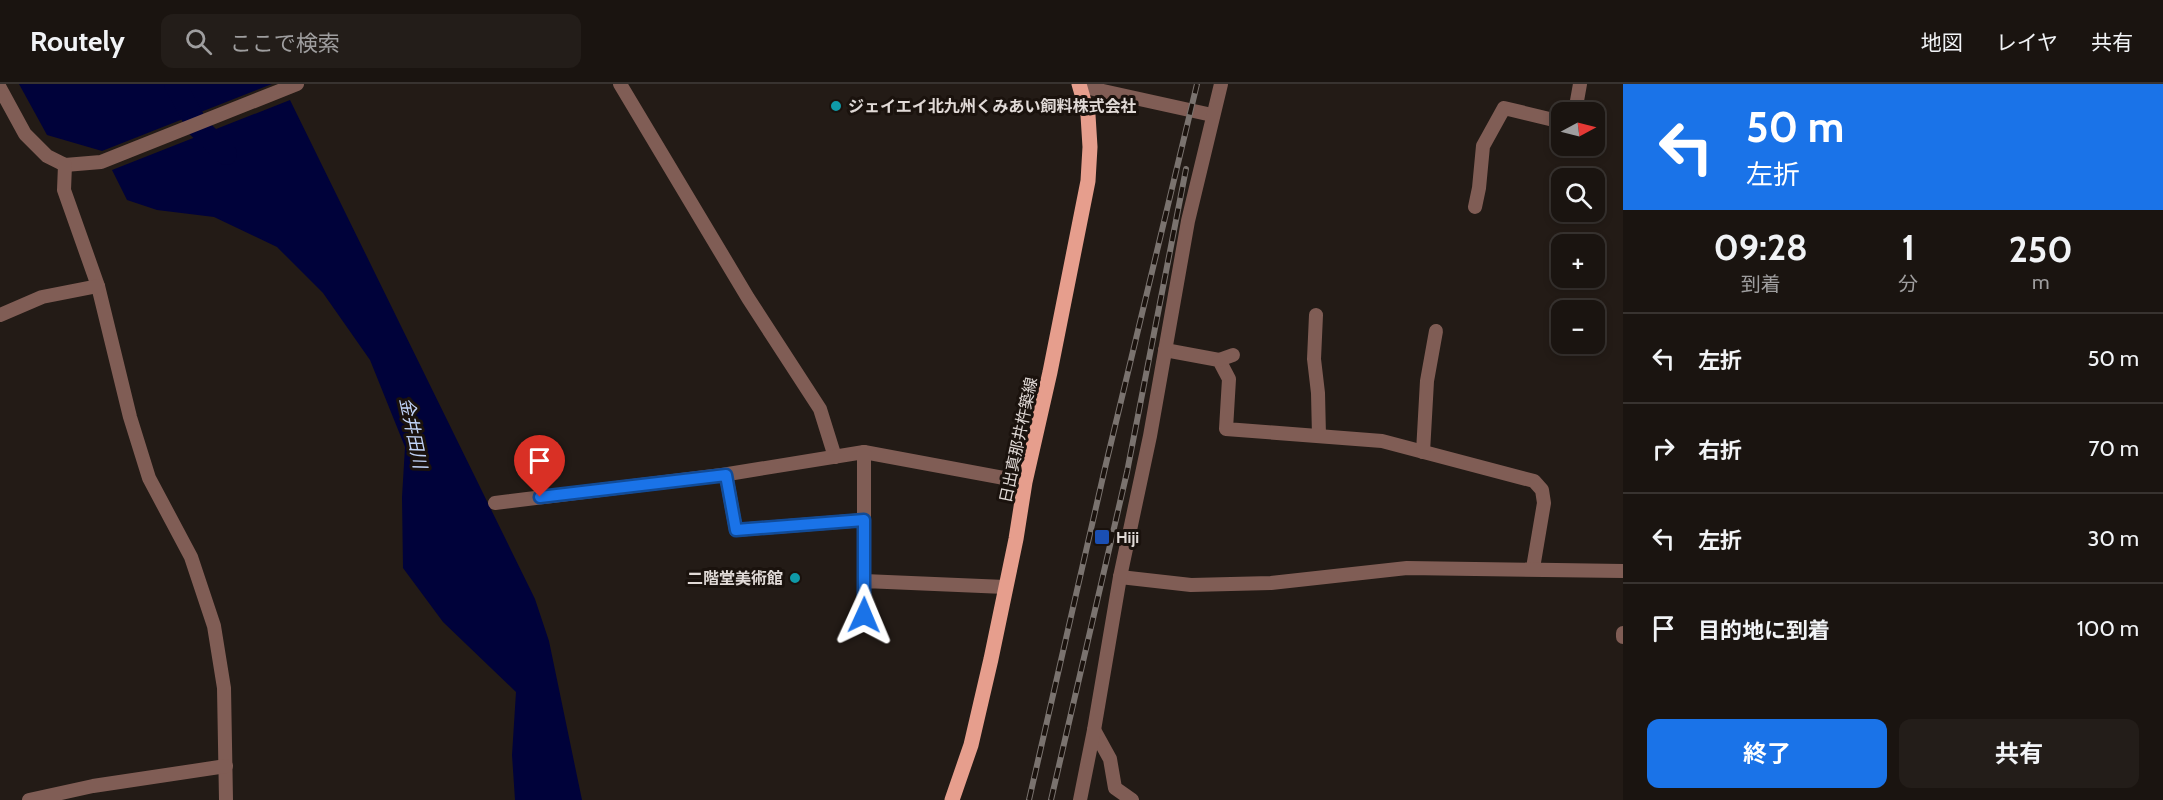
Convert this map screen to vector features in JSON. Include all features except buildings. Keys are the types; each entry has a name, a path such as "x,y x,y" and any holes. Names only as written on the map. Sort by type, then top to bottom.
{"main road":[{"name":"日出真那井杵築線","path":"952,800 971,745 1016,540 1025,482 1089,181 1088,115 1080,85"}],"street":[{"path":"620,84 748,298 820,409 835,457"},
{"path":"1080,800 1120,577 1150,436 1188,221 1221,84"},
{"path":"1577,102 1580,84"},
{"path":"1080,85 1212,115"},
{"path":"0,88 25,134 47,156 65,165 101,162 291,86"},
{"path":"1475,207 1483,146 1504,108 1551,119"},
{"path":"65,165 64,190 98,286 130,417 149,478 191,557 214,626 224,687 226,800"},
{"path":"0,315 42,297 98,286"},
{"path":"1316,315 1314,359 1320,436"},
{"path":"1423,452 1427,381 1436,331"},
{"path":"1165,350 1219,360 1233,355"},
{"path":"1219,360 1230,387 1226,429 1382,441 1534,481 1542,490 1544,503 1533,568"},
{"path":"864,452 864,615"},
{"path":"495,503 726,475 864,452 1025,482"},
{"path":"726,475 736,530 864,520"},
{"path":"1120,577 1191,585 1259,584 1407,568 1623,571"},
{"path":"864,582 1005,587"},
{"path":"1094,730 1110,759 1115,788 1132,800"},
{"path":"29,800 93,786 226,766"}],"water":[{"path":"19,84 272,84 102,151 47,135"},
{"path":"290,100 535,599 549,641 582,800 515,800 512,755 516,692 443,622 403,568 402,497 405,447 370,360 323,293 277,247 214,217 157,210 127,200 112,170"}],"waterway":[{"name":"金井田川","path":"175,84 198,127 226,154"}],"railway":[{"path":"1029,800 1105,468 1197,84"},
{"path":"1051,800 1127,472 1186,169"}],"place":[{"name":"ジェイエイ北九州くみあい飼料株式会社","path":"836,106"},
{"name":"Hiji","path":"1102,537"},
{"name":"二階堂美術館","path":"795,578"}],"route":[{"path":"540,497 726,475 736,530 864,520 864,615"}]}
